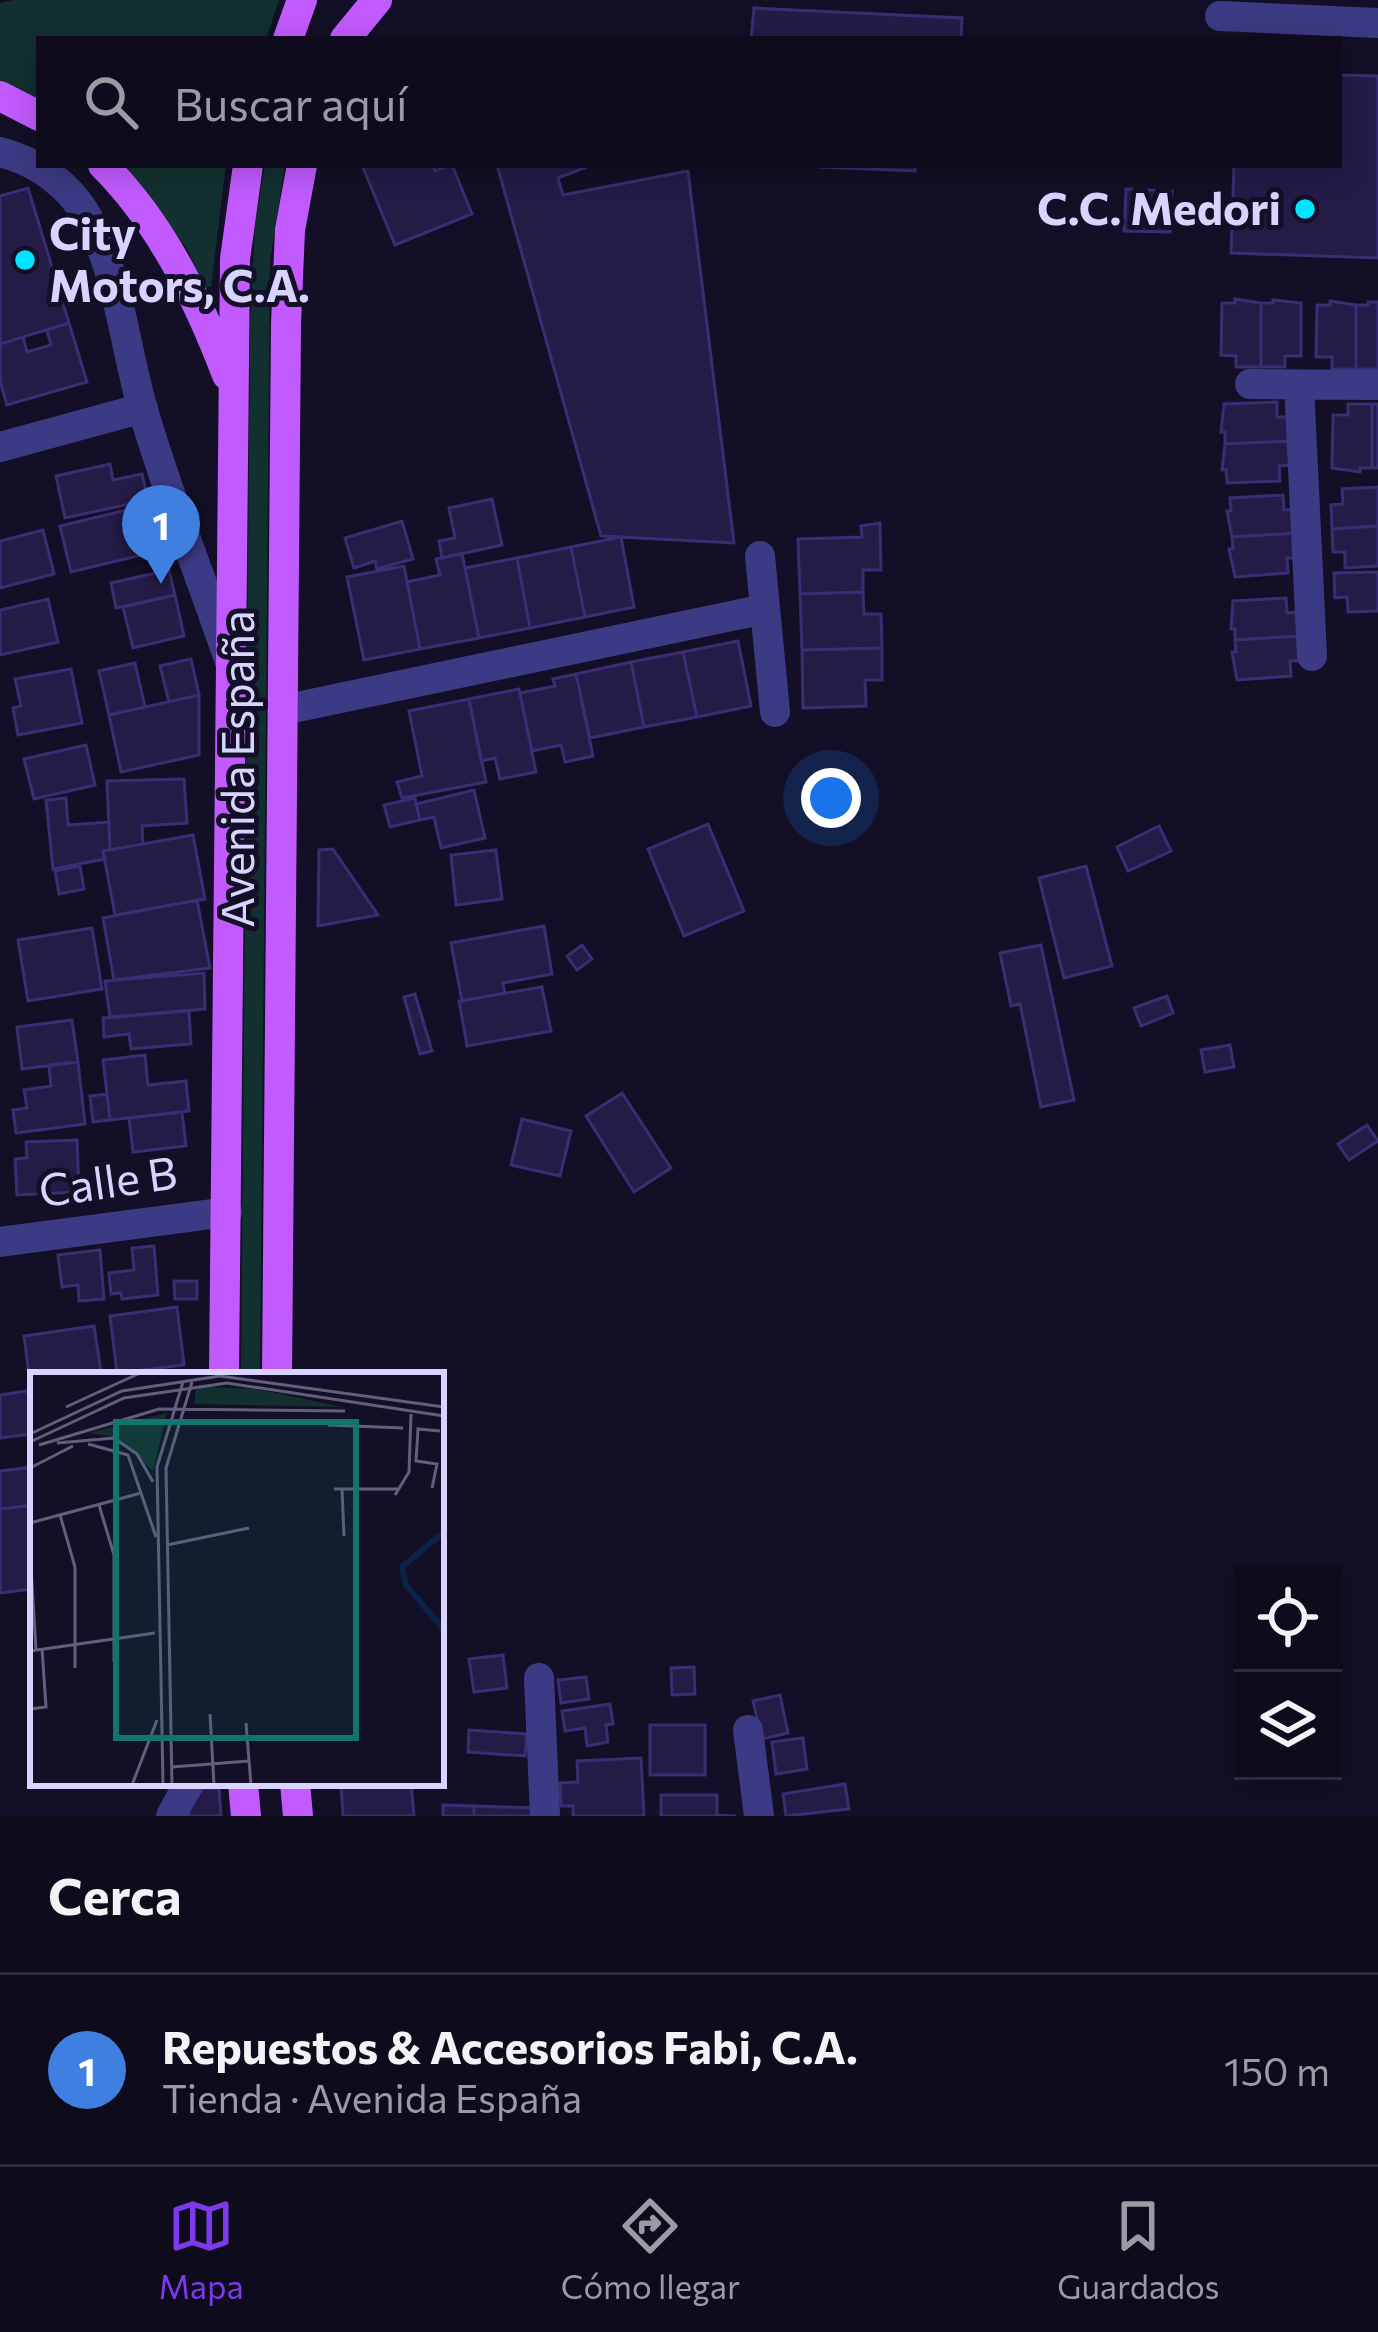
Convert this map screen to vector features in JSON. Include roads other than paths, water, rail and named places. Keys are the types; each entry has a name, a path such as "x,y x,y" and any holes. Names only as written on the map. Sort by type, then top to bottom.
{"main road":[{"path":"290,36 302,0"},
{"path":"345,36 357,0"},
{"path":"347,36 377,0"},
{"path":"0,96 36,114"},
{"path":"106,168 142,208 174,260 208,327 233,392"},
{"name":"Avenida España","path":"224,1372 235,259 248,168"},
{"name":"Avenida España","path":"277,1372 287,262 302,168"},
{"path":"243,1786 246,1816"},
{"path":"295,1786 298,1816"}],"street":[{"path":"1220,16 1378,23"},
{"name":"Avenida España","path":"0,152 36,167"},
{"name":"Avenida España","path":"38,168 69,191 91,223 112,283 142,408 232,668"},
{"path":"1250,384 1378,386"},
{"path":"1299,385 1312,656"},
{"path":"0,447 142,408"},
{"path":"760,556 775,712"},
{"path":"284,710 765,609"},
{"name":"Calle B","path":"0,1242 227,1212"},
{"path":"538,1678 545,1816"},
{"path":"748,1730 759,1816"},
{"path":"171,1816 187,1786"}],"place":[{"name":"C.C. Medori","path":"1305,209"},
{"name":"City Motors, C.A.","path":"25,260"},
{"name":"Repuestos & Accesorios Fabi, C.A.","path":"161,584"}]}
